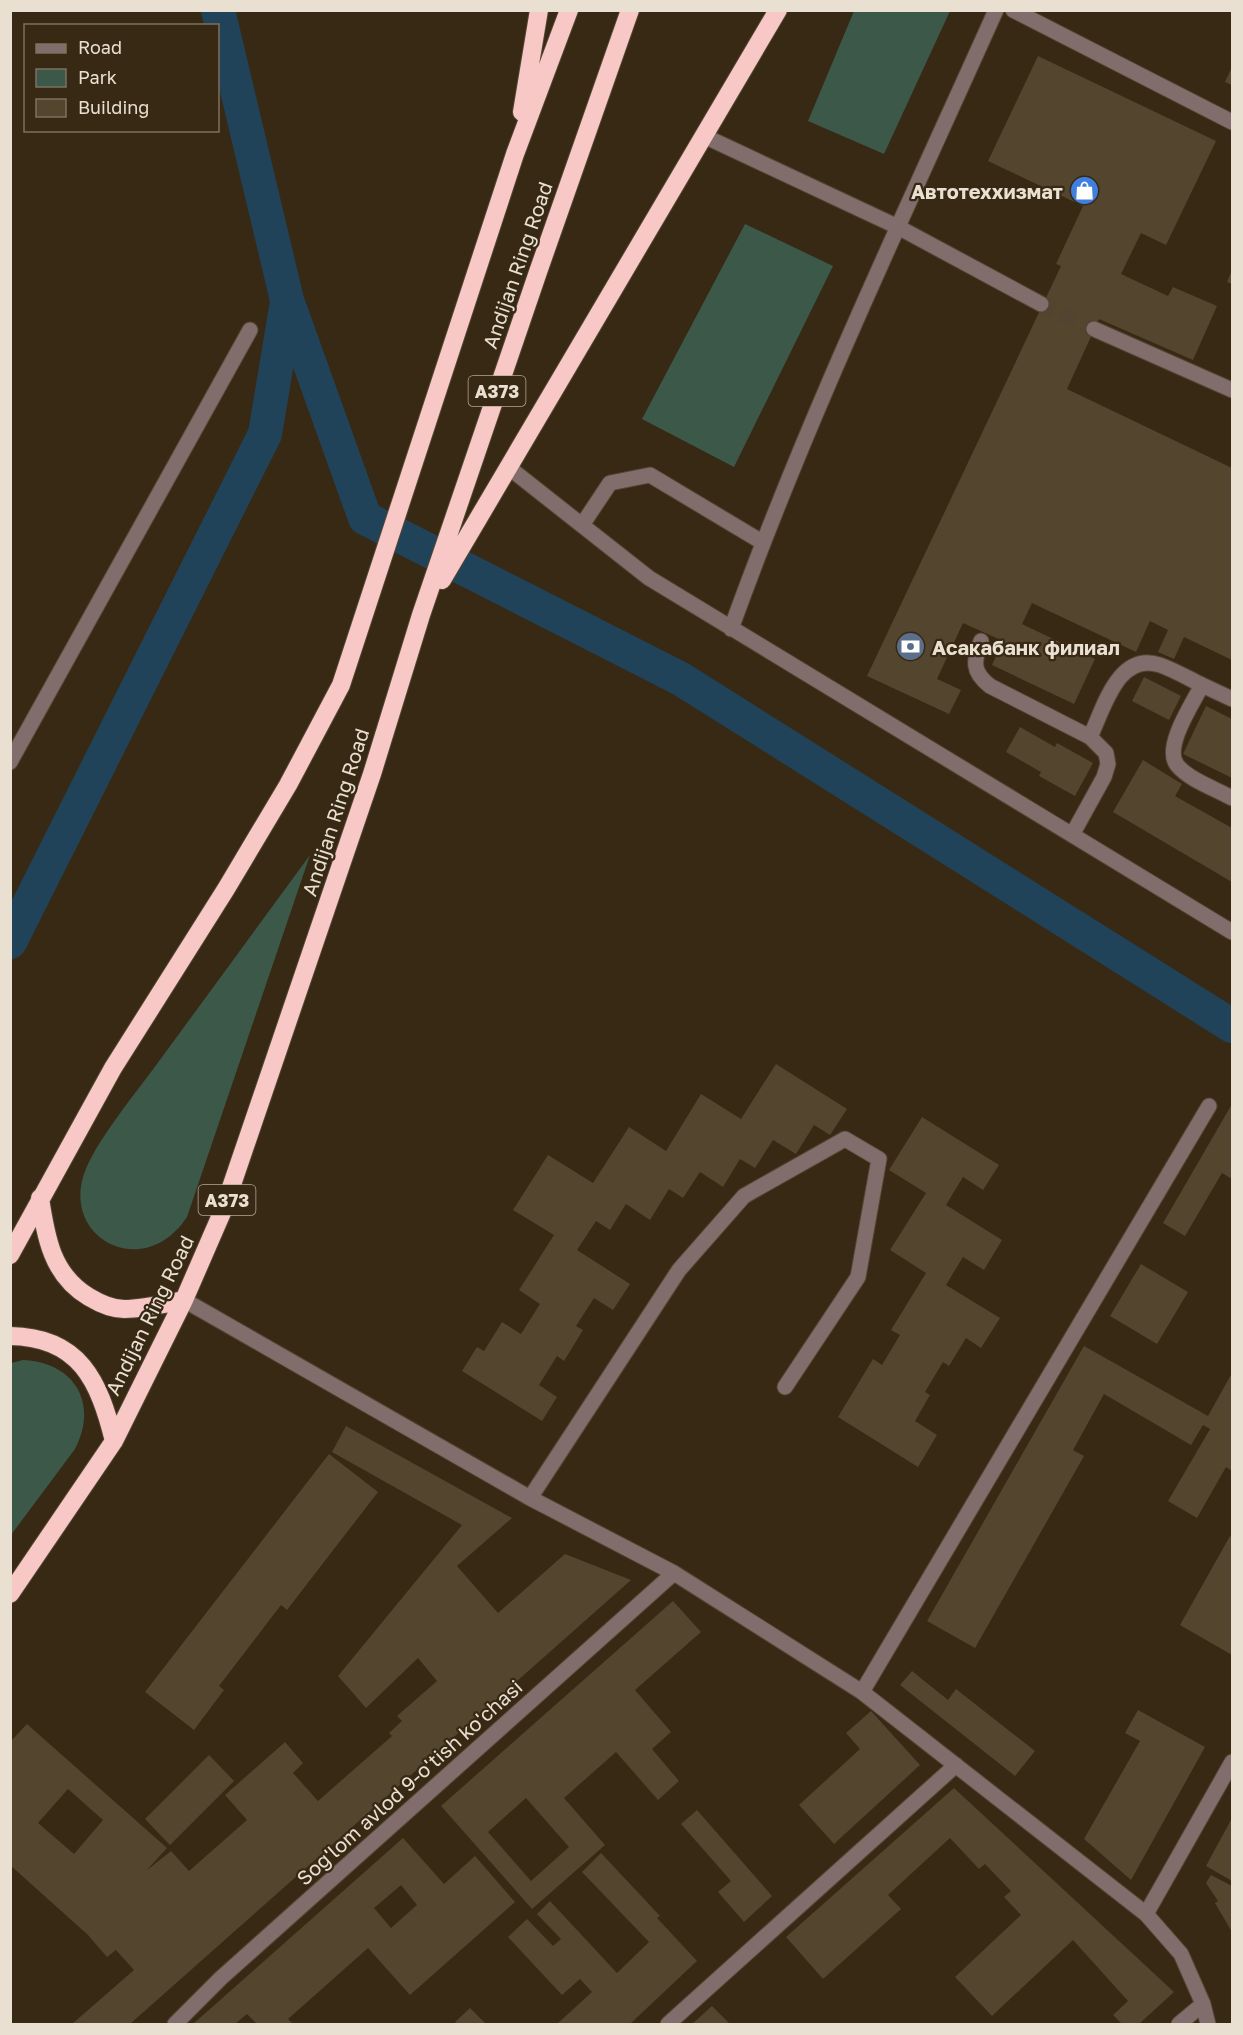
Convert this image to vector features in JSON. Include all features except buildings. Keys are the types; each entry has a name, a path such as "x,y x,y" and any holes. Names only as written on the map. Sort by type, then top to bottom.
{"highway":[{"path":"515,154 539,10"},
{"name":"Andijan Ring Road","path":"10,1255 112,1068 226,889 288,785 341,685 515,154 569,10"},
{"name":"Andijan Ring Road","path":"10,1594 114,1441 184,1300 224,1208 372,774 422,615 538,272 630,10"},
{"path":"422,615 778,10"},
{"path":"40,1198 45,1229 55,1262 73,1287 98,1302 121,1309 184,1300"},
{"path":"10,1336 27,1336 62,1347 88,1370 104,1401 114,1441"}],"street":[{"path":"731,629 762,542 898,227 996,10"},
{"path":"1012,10 1233,122"},
{"path":"705,136 898,227 1041,304"},
{"path":"1094,329 1233,390"},
{"path":"10,762 250,330"},
{"path":"508,466 649,578 1233,932"},
{"path":"582,525 610,483 650,475 762,542"},
{"path":"981,641 974,660 975,669 980,678 990,686 1090,736 1106,753 1108,764 1072,835"},
{"path":"1090,736 1120,675 1137,664 1159,665 1233,699"},
{"path":"1202,685 1174,740 1174,759 1185,772 1233,798"},
{"path":"862,1692 1209,1106"},
{"path":"530,1498 679,1270 744,1196 845,1139 879,1159 858,1277 784,1387"},
{"path":"184,1300 530,1498 674,1573 862,1692 1146,1914 1181,1954 1203,2004 1208,2025"},
{"name":"Sog'lom avlod 9-o'tish ko'chasi","path":"175,2025 221,1978 674,1573"},
{"path":"1146,1914 1233,1762"},
{"path":"668,2025 956,1766"},
{"path":"1179,2025 1203,2004"}],"green space":[{"path":"854,11 950,11 884,154 808,121"},
{"path":"745,224 833,266 734,467 642,419"},
{"path":"310,855 187,1217 169,1236 150,1247 130,1249 111,1244 96,1233 85,1217 80,1197 84,1174 89,1162 115,1120"},
{"path":"23,1360 56,1368 68,1377 77,1388 83,1401 84,1416 82,1432 75,1449 11,1535 11,1363"}],"waterway":[{"path":"218,10 287,300 365,518 681,679 1232,1026"},
{"path":"10,942 265,434 287,302"}],"tunnel":[{"path":"1041,304 1094,329"}],"place":[{"name":"Автотеххизмат","path":"1084,191"},
{"name":"Асакабанк филиал","path":"911,647"}]}
